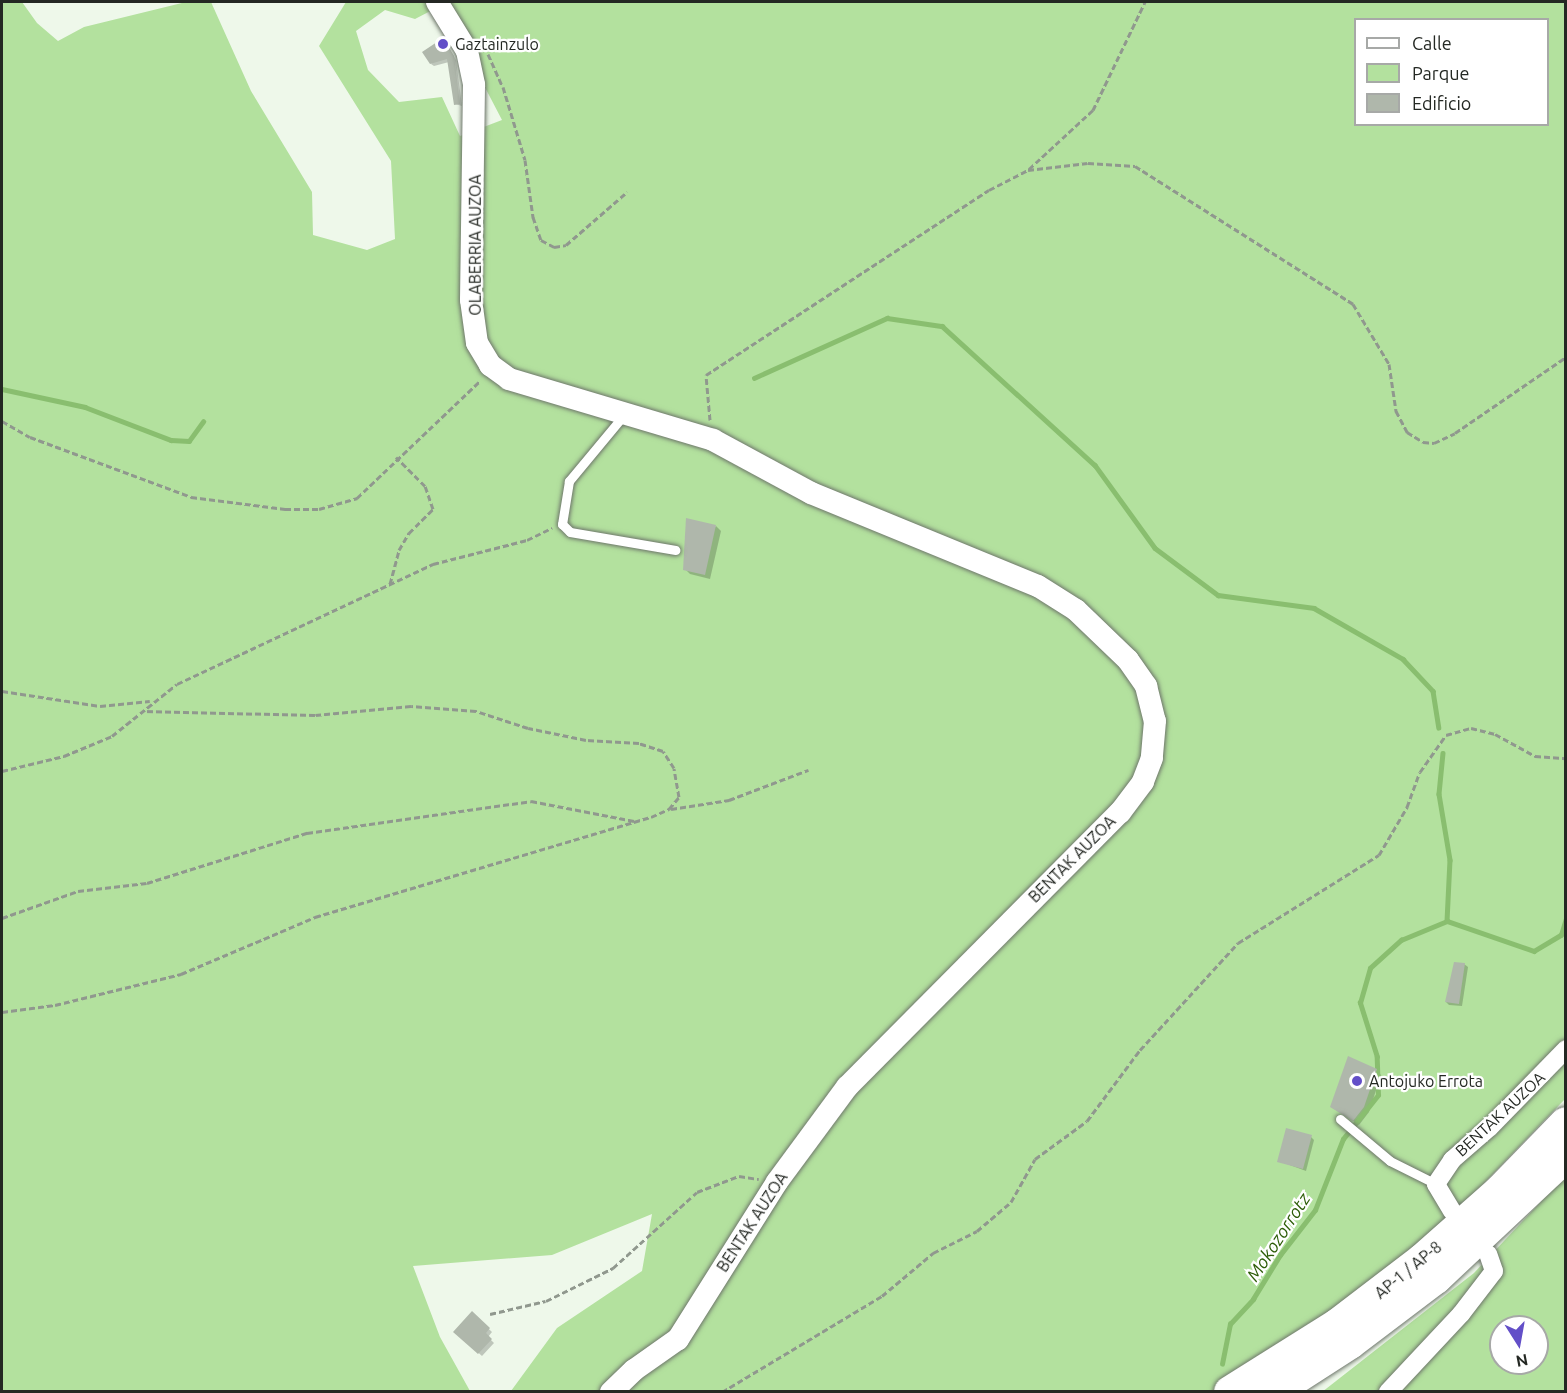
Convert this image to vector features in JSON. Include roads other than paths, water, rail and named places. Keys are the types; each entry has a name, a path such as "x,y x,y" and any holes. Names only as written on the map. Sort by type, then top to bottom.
{"highway":[{"name":"AP-1 / AP-8","path":"1230,1392 1293,1354 1405,1274 1502,1190 1566,1123"},
{"name":"AP-1 / AP-8","path":"1274,1392 1350,1343 1436,1278 1566,1156"}],"street":[{"name":"OLABERRIA AUZOA","path":"436,2 456,30 467,51 474,85 471,300 477,343 490,365 509,379 623,416"},
{"name":"BENTAK AUZOA","path":"611,1392 634,1370 678,1339 777,1182 847,1087 1120,812 1143,782 1152,758 1155,721 1146,686 1128,660 1076,610 1038,586 811,493 713,440 623,416"},
{"name":"BENTAK AUZOA","path":"1436,1184 1452,1160 1490,1127 1566,1049"},
{"path":"1436,1184 1452,1211"},
{"path":"1388,1392 1461,1314 1494,1271 1488,1254"}],"lane":[{"path":"623,416 569,481 562,524 570,532 675,550"},
{"path":"1340,1119 1390,1161 1436,1184"}],"waterway":[{"path":"754,378 887,318 942,326 1095,465 1155,548 1218,595 1314,608 1403,659 1433,691 1439,728"},
{"path":"2,389 85,407 171,440 189,441 203,422"},
{"path":"1443,753 1439,794 1450,860 1447,921"},
{"name":"Mokozorrotz","path":"1222,1364 1230,1324 1253,1299 1280,1255 1315,1210 1343,1139 1378,1095 1377,1057 1360,1003 1370,968 1401,940 1447,921 1534,951 1561,935 1566,919"}],"place":[{"name":"Gaztainzulo","path":"443,44"},
{"name":"Antojuko Errota","path":"1357,1081"}]}
